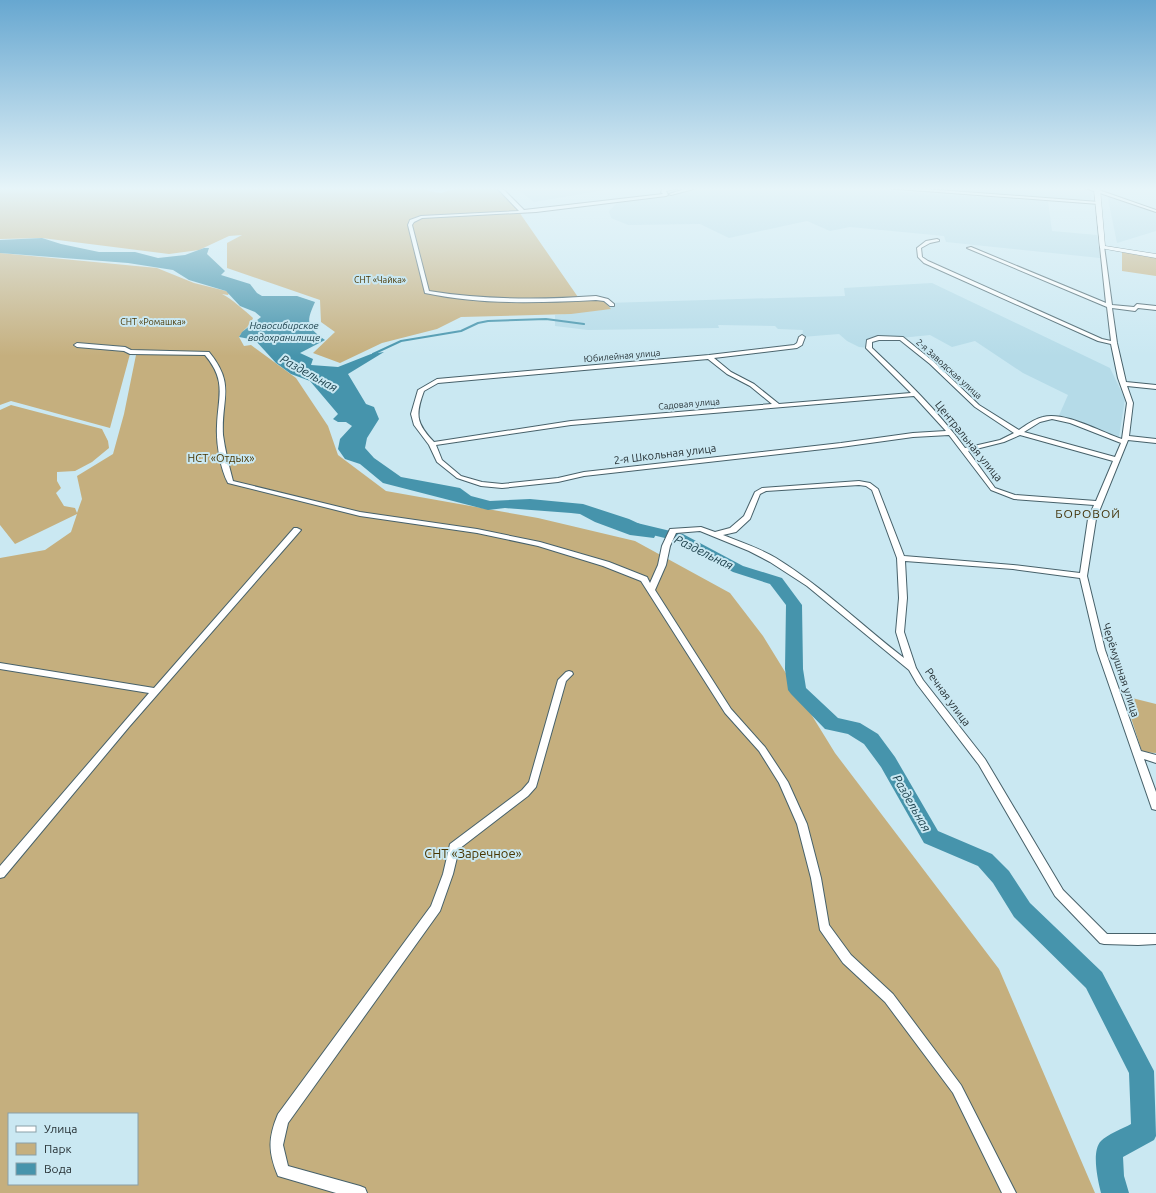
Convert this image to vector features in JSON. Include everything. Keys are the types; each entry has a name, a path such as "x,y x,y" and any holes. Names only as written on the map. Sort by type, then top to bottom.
{"street":[{"path":"415,244 427,292 474,300 519,302 596,298 606,300 612,304"},
{"path":"925,244 919,248 920,257 926,262 1100,340 1114,344"},
{"name":"Черёмушная улица","path":"1102,244 1114,344 1123,384 1130,404 1125,440 1092,519 1083,576 1101,650 1156,806"},
{"path":"1102,247 1156,256"},
{"path":"968,248 1109,306 1135,309 1137,306 1156,308"},
{"name":"Юбилейная улица","path":"437,381 709,357 795,347 800,344 802,337"},
{"name":"2-я Заводская улица","path":"869,348 869,341 878,338 901,338 932,363 977,406 1019,434"},
{"path":"77,345 125,349 130,352 207,353 221,372 223,384 220,428 221,444 224,465 230,482 360,514 477,531 540,544 606,564 644,579 728,710 762,749 783,782 802,824 816,878 824,927 847,959 889,998 953,1083 1009,1193"},
{"name":"Центральная улица","path":"869,348 916,394 951,433 993,489 999,493 1014,497 1099,503"},
{"path":"709,357 729,373 752,385 778,406"},
{"name":"2-я Школьная улица","path":"437,381 421,390 415,406 414,420 421,432 432,444 439,461 459,477 481,484 502,486 558,480 584,474 841,445 913,435 951,433"},
{"path":"1123,384 1156,387"},
{"name":"Садовая улица","path":"432,444 571,423 916,394"},
{"path":"963,450 1002,442 1019,434 1030,425 1047,417 1069,421 1125,440 1156,441"},
{"path":"1019,434 1117,460"},
{"name":"Речная улица","path":"715,534 733,530 746,517 757,493 764,489 859,483 868,484 875,489 901,558 903,598 900,632 912,668 920,682 982,762 1059,893 1104,939 1156,939"},
{"path":"0,874 156,690 297,530"},
{"path":"651,591 662,566 666,546 673,531 701,530 715,534 773,560 843,610 888,651 912,668"},
{"path":"901,558 1013,567 1083,576"},
{"path":"0,666 156,690"},
{"path":"360,1193 283,1171 276,1156 277,1134 283,1119 436,908 448,874 454,847 525,793 533,784 562,680 569,674"},
{"path":"1138,754 1156,759"}],"shaded area":[{"path":"962,244 1098,244 1100,258"},
{"path":"932,283 1110,368 1125,399 1119,437 1057,420 1068,395 1023,373 975,341 952,347 930,335 901,338 878,338 869,341 869,348 859,347 847,341 839,334 802,337 803,330 778,329 775,326 718,325 719,328 588,330 555,326 555,315 611,309 606,303 845,296 844,288"}],"green space":[{"name":"СНТ «Чайка»","path":"87,244 213,244 199,250 169,254"},
{"name":"СНТ «Чайка»","path":"227,244 541,244 580,300 604,301 611,309 571,314 461,317 437,329 382,343 340,363 313,353 335,332 321,322 320,300 227,268"},
{"path":"1122,252 1156,258 1156,276 1122,271"},
{"name":"СНТ «Заречное»","path":"0,253 157,268 194,283 229,293 228,295 222,294 253,318 239,337 244,346 251,345 296,378 328,426 338,455 386,491 538,518 635,541 730,593 763,636 835,753 999,969 1095,1193 0,1193 0,558 45,550 71,532 77,514 15,544 0,525 0,410 11,405 102,429 108,441 109,448 92,462 75,471 57,472 57,481 61,488 56,493 64,506 75,508 77,513 82,499 77,476 113,454 124,414 136,355 130,354 110,428 11,401 0,405"},
{"path":"1124,696 1156,704 1156,753 1142,752"}],"water":[{"name":"Новосибирское водохранилище","path":"0,244 60,244 99,252 135,252 158,258 185,255 204,248 209,248 207,254 225,271 221,275 250,284 257,293 262,296 297,296 315,302 309,319 311,328 325,340 300,353 313,359 311,365 338,367 371,354 384,352 348,374 366,404 374,407 379,419 367,438 365,448 374,458 401,477 460,488 471,496 490,501 530,499 583,504 629,519 657,532 654,538 630,535 595,522 580,514 505,508 488,510 383,483 360,464 345,459 338,449 340,439 352,426 346,422 338,422 333,419 338,414 310,381 291,374 276,363 255,340 239,337 242,332 261,317 255,312 240,306 226,291 189,280 173,270 128,263 0,253"}],"waterway":[{"path":"373,354 401,341 461,331 478,323 488,321 546,319 584,324"},
{"name":"Раздельная","path":"637,527 678,537 738,569 776,581 794,605 794,669 797,690 832,724 853,728 871,739 888,762 931,837 985,860 1001,877 1022,910 1094,980 1141,1071 1145,1131 1110,1150 1110,1176 1115,1193"}],"district":[{"name":"БОРОВОЙ","path":"1088,513"}],"park label":[{"name":"СНТ «Ромашка»","path":"153,322"},
{"name":"НСТ «Отдых»","path":"221,458"}]}
